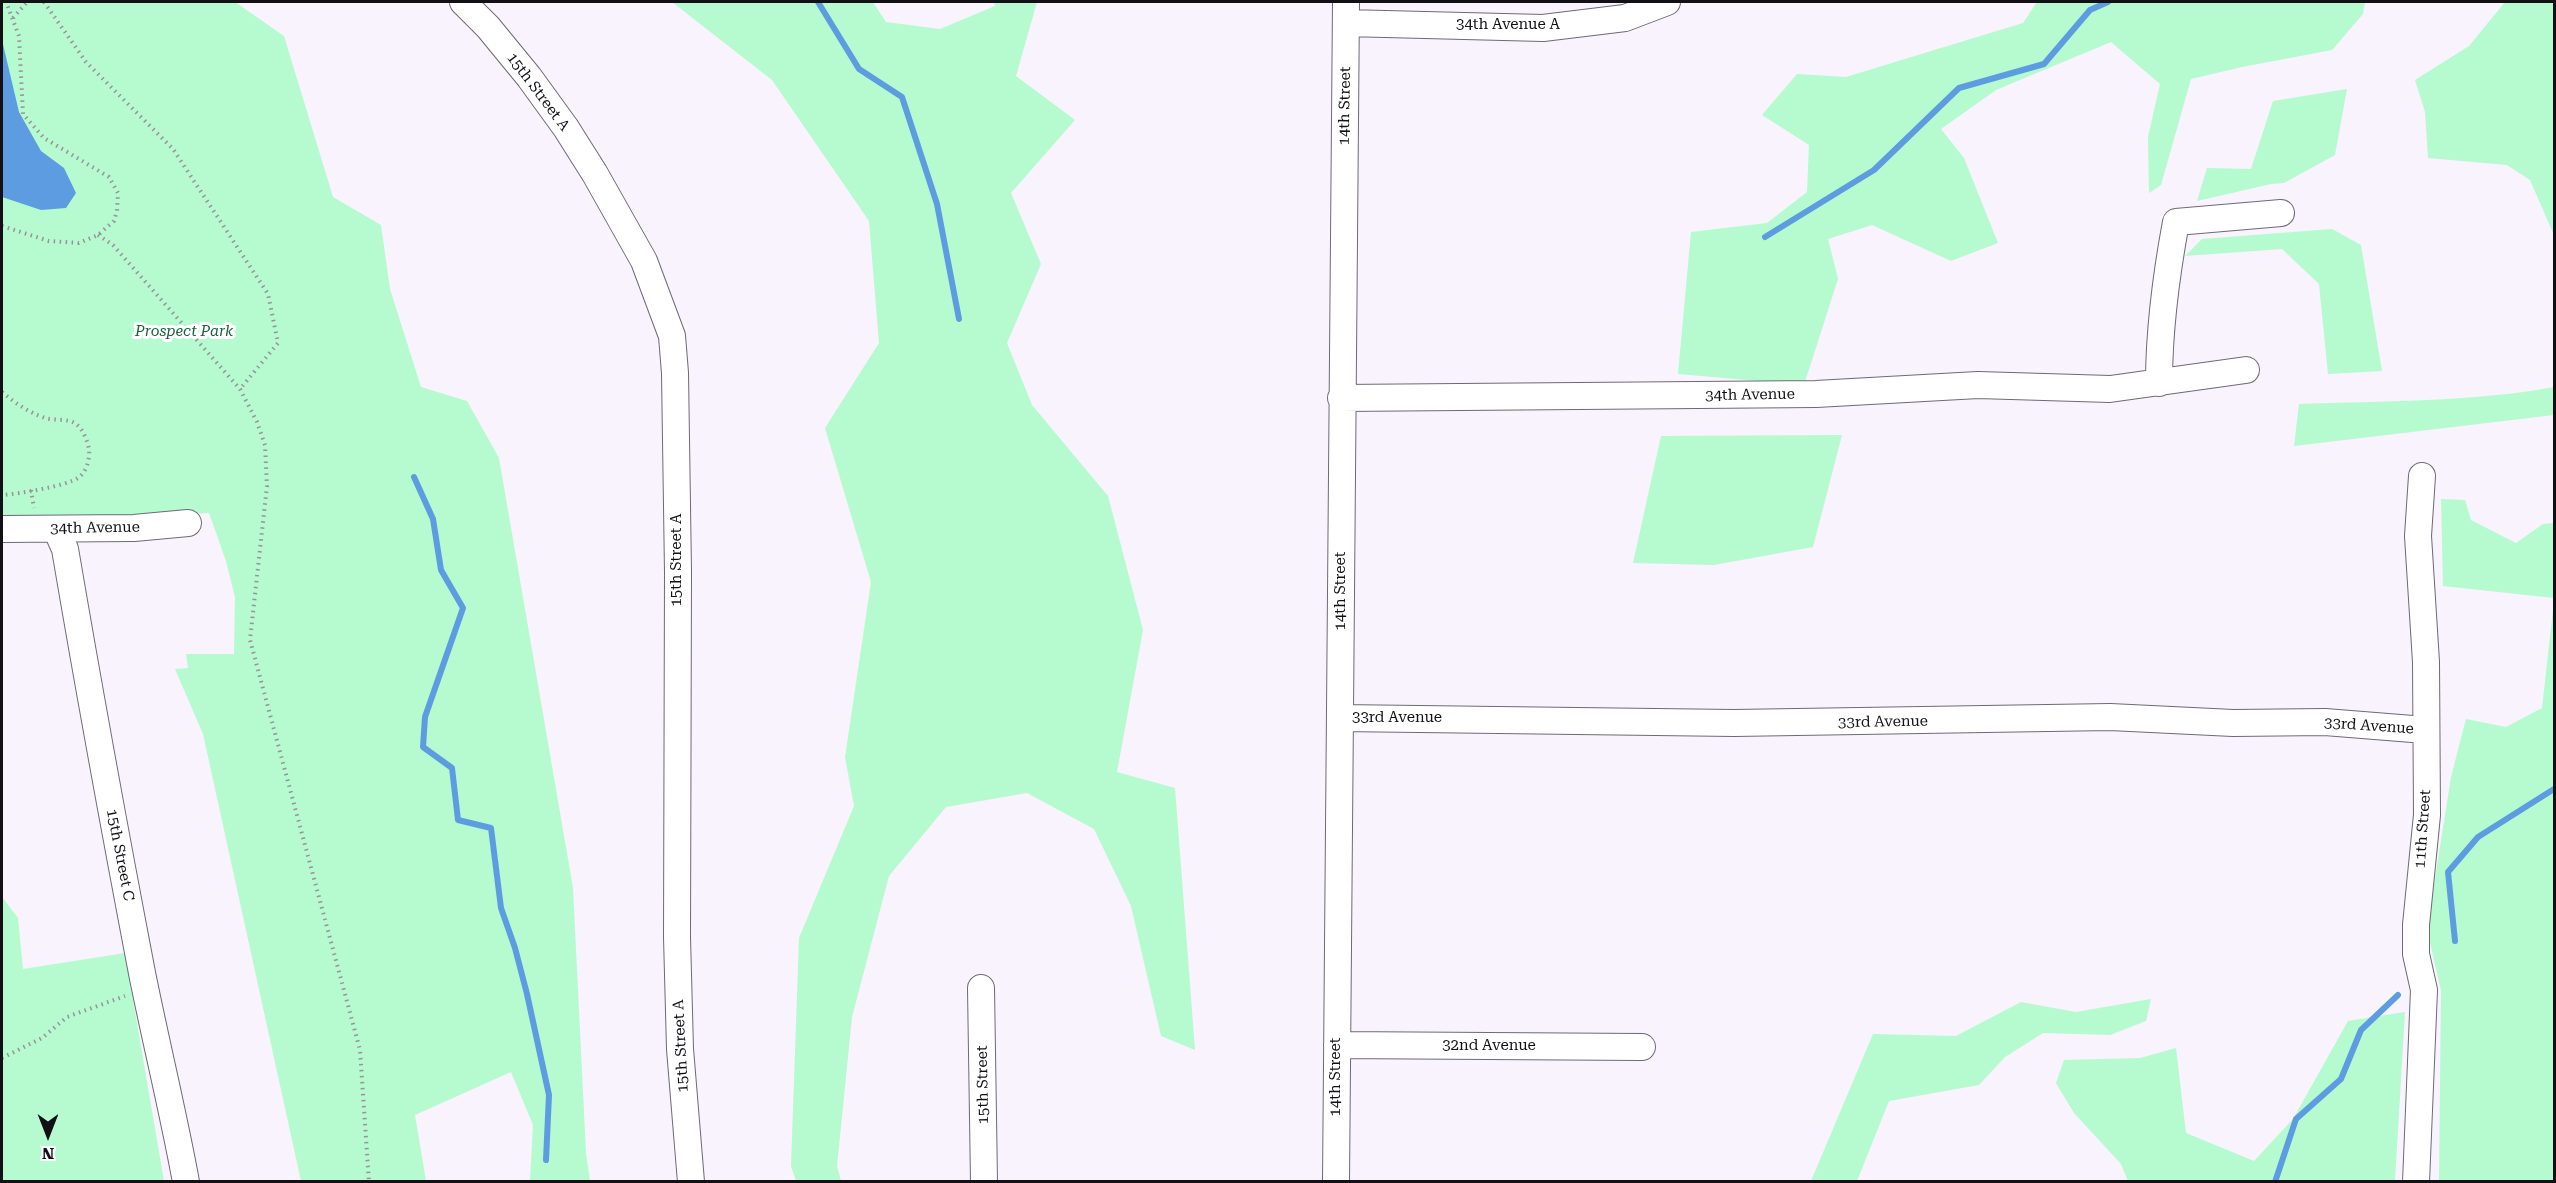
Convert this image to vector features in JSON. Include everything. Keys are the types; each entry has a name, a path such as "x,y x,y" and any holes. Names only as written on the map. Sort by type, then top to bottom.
{"street":[{"name":"15th Street A","path":"463,2 488,27 529,77 596,174 644,261 672,336 675,373 678,573 677,937 680,1049 691,1182"},
{"name":"34th Avenue A","path":"1346,12 1543,27 1625,18 1667,2"},
{"name":"14th Street","path":"1336,1182 1346,12"},
{"path":"2159,383 2163,289 2176,222 2281,213"},
{"name":"34th Avenue","path":"1341,398 1816,394 1978,385 2110,389 2246,370"},
{"name":"11th Street","path":"2416,1182 2424,990 2416,954 2416,925 2427,815 2426,662 2418,536 2422,476"},
{"name":"34th Avenue","path":"2,529 134,528 188,523"},
{"name":"15th Street C","path":"56,529 65,549 103,769 186,1182"},
{"name":"33rd Avenue","path":"1340,718 1734,723 2110,717 2233,723 2325,722 2425,730"},
{"name":"15th Street","path":"981,988 984,1182"},
{"name":"32nd Avenue","path":"1337,1045 1642,1047"}],"path":[{"path":"2,226 49,241 79,243 98,235 114,221 118,194 109,177 44,138 23,114 20,90 21,55 13,18 6,2"},
{"path":"13,18 27,2"},
{"path":"44,2 86,62 173,149 268,294 278,343 240,389"},
{"path":"98,235 113,246 240,389 262,434 267,460 267,486 250,640 360,1050 369,1182"},
{"path":"2,392 35,414 58,421 71,421 79,426 88,446 90,458 83,473 77,479 2,495"},
{"path":"2,1058 42,1038 67,1017 146,989"}],"green space":[{"name":"Prospect Park","path":"2,2 235,2 284,36 333,197 381,225 390,289 421,387 467,401 499,458 573,888 586,1153 590,1181 530,1181 533,1125 511,1072 415,1115 426,1181 301,1181 203,734 175,669 188,668 186,654 234,654 235,597 226,561 209,513 2,522"},
{"path":"672,2 873,2 886,22 940,29 995,6 994,2 1037,2 1016,76 1075,120 1011,193 1041,264 1007,343 1032,405 1108,496 1143,630 1117,772 1175,788 1195,1050 1161,1036 1131,906 1094,829 1027,793 946,807 889,876 852,1017 837,1166 841,1181 796,1181 791,1166 799,938 854,806 845,757 871,582 825,428 879,343 869,221 772,80"},
{"path":"2037,2 2365,2 2363,14 2332,50 2191,79 2161,185 2149,193 2148,137 2160,84 2111,42 1996,90 1941,129 1964,158 1998,243 1951,261 1872,225 1828,239 1838,279 1804,385 1678,374 1691,232 1767,223 1807,192 1809,145 1762,115 1797,74 1846,77 2023,23"},
{"path":"2505,2 2554,2 2554,235 2530,180 2507,165 2428,158 2425,112 2415,80 2469,46"},
{"path":"2347,89 2335,155 2284,183 2197,201 2207,168 2251,169 2273,101"},
{"path":"2332,229 2361,245 2382,371 2328,374 2319,284 2282,249 2185,256 2202,239"},
{"path":"2554,387 2554,415 2294,446 2299,404 2492,396"},
{"path":"1842,435 1813,547 1714,565 1633,563 1661,436"},
{"path":"2441,499 2465,500 2471,520 2516,543 2543,524 2554,523 2554,598 2443,586"},
{"path":"2554,601 2554,1181 2439,1181 2441,991 2427,929 2451,777 2466,719 2506,727 2542,708"},
{"path":"2,897 18,918 23,969 125,953 164,1181 2,1181"},
{"path":"2151,999 2146,1021 2110,1035 2043,1033 2005,1057 1979,1085 1889,1101 1857,1181 1811,1181 1873,1034 1956,1036 2021,1002 2076,1012"},
{"path":"2405,1012 2395,1181 2128,1181 2121,1164 2074,1113 2056,1083 2064,1060 2140,1058 2176,1048 2186,1133 2254,1161 2293,1119 2348,1021"}],"water":[{"path":"2,40 19,112 41,151 64,168 76,193 66,208 41,210 2,197"}],"waterway":[{"path":"818,2 859,69 902,97 937,204 959,319"},
{"path":"1765,237 1874,170 1959,88 2044,64 2090,10 2108,2"},
{"path":"414,477 433,519 441,570 463,608 425,717 423,747 452,768 458,820 491,828 501,908 515,948 527,994 549,1095 546,1160"},
{"path":"2455,941 2448,872 2478,837 2554,789"},
{"path":"2275,1182 2296,1119 2341,1079 2361,1030 2398,995"}]}
